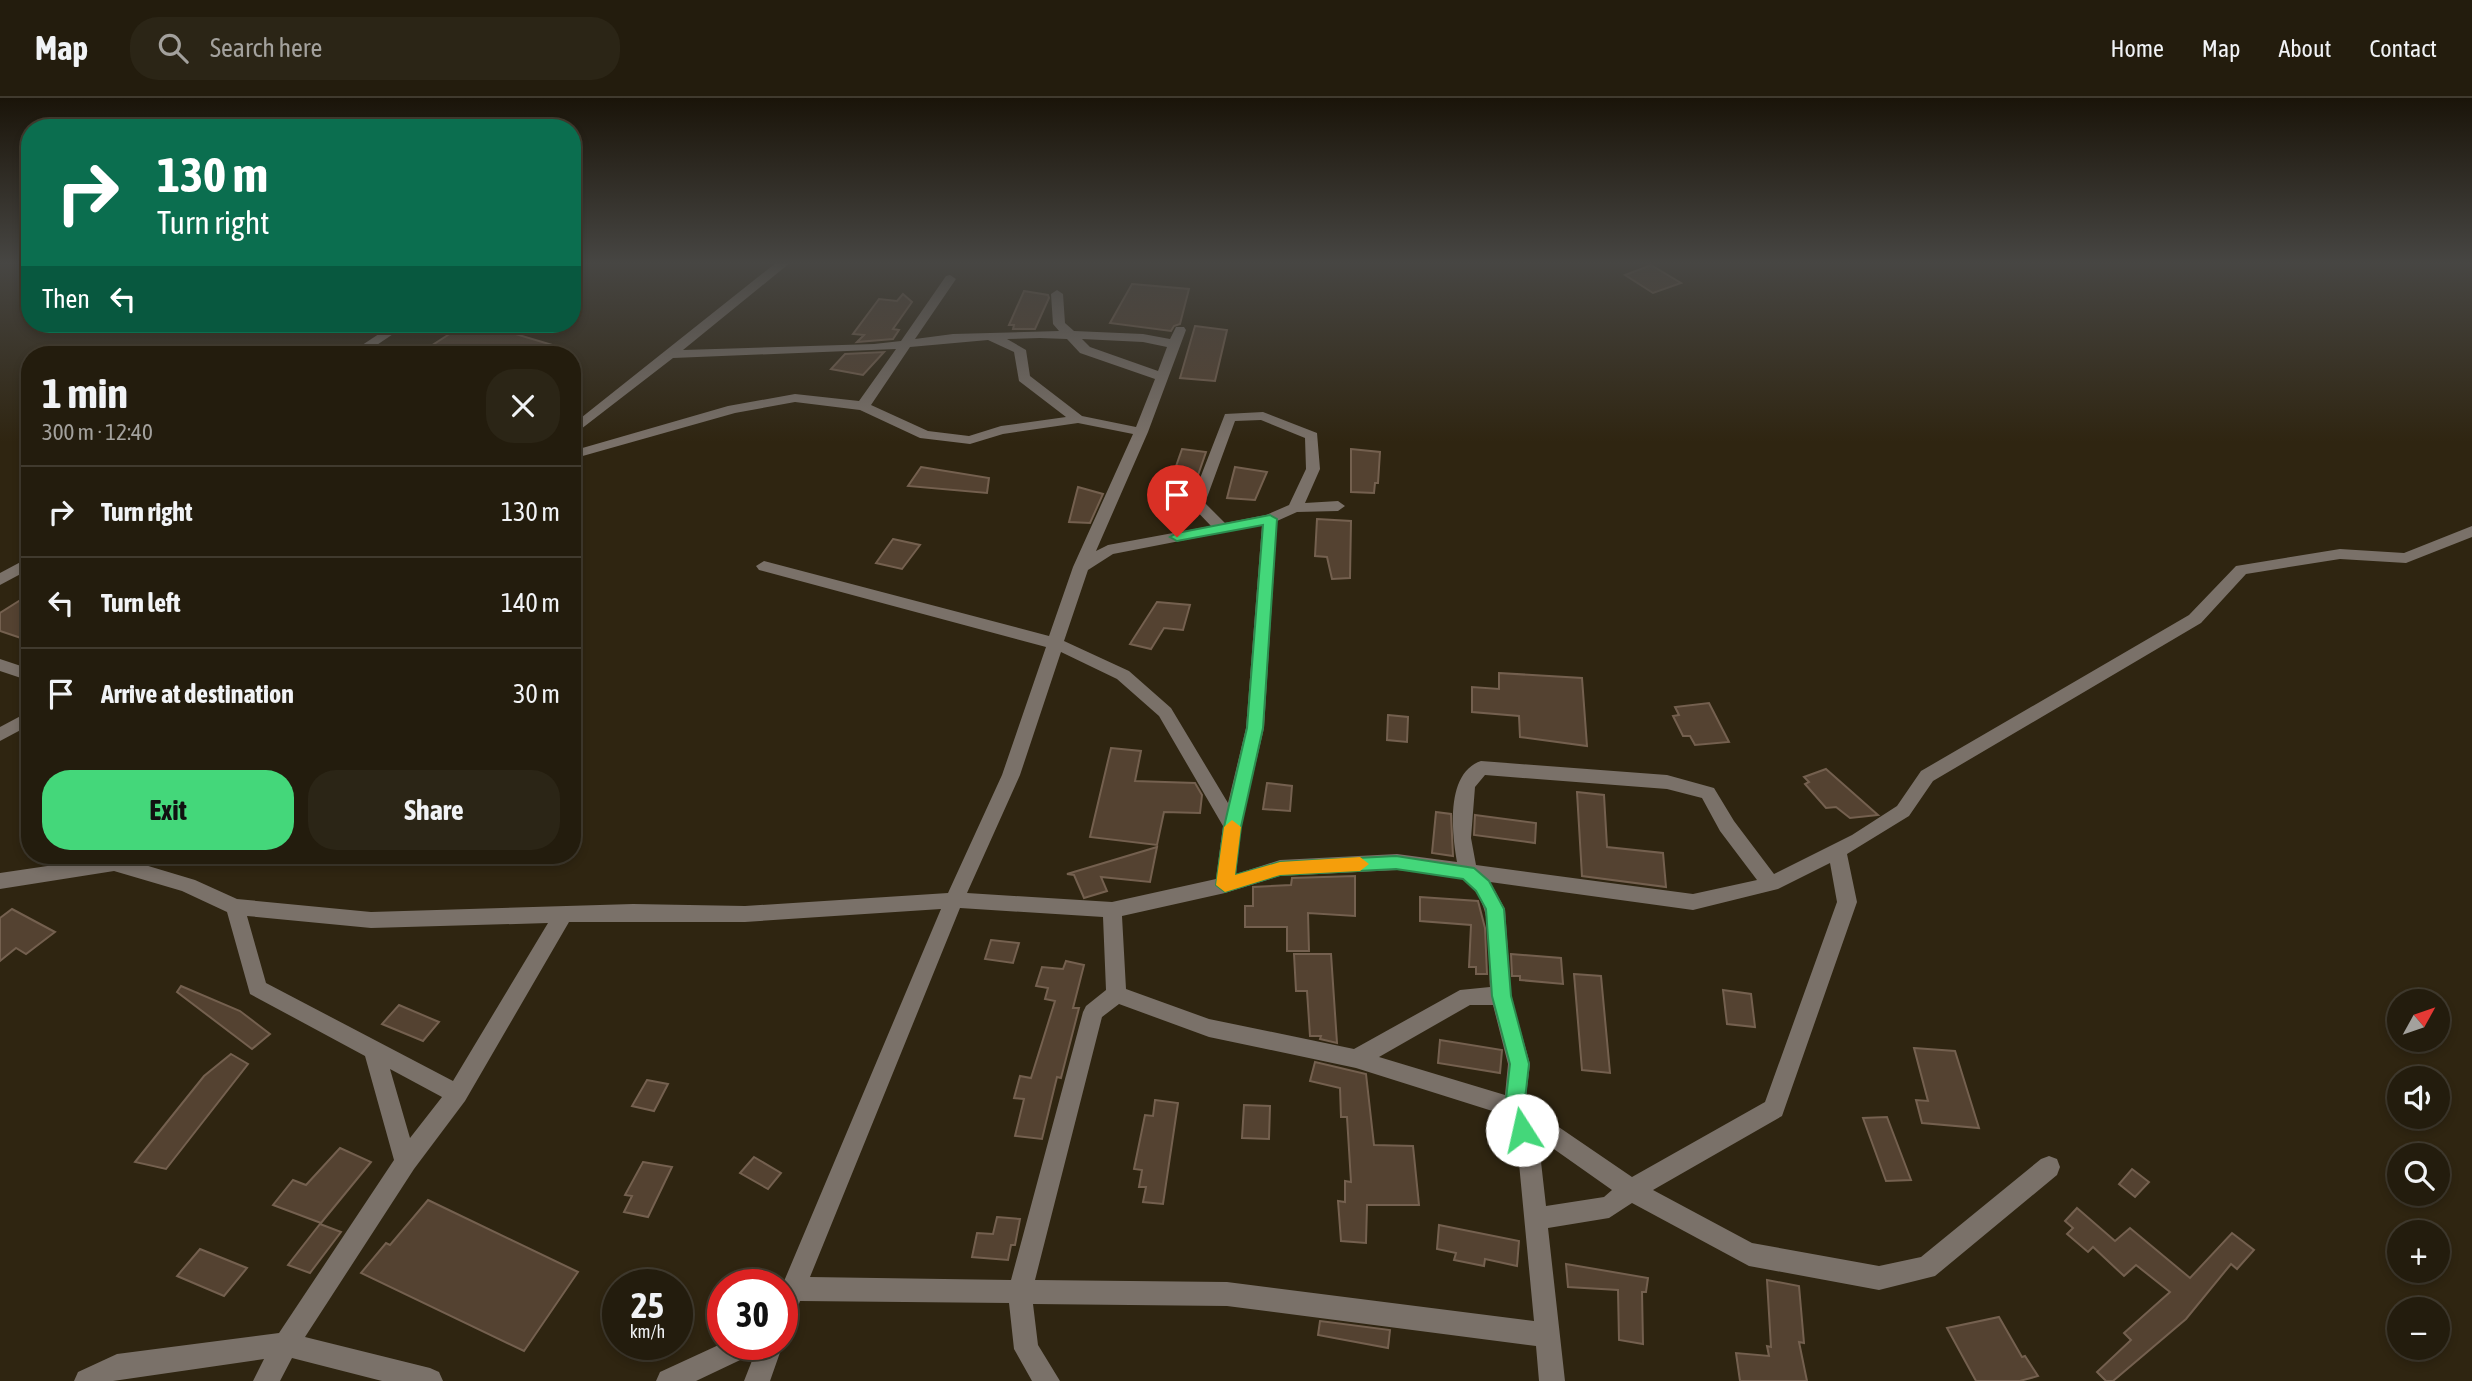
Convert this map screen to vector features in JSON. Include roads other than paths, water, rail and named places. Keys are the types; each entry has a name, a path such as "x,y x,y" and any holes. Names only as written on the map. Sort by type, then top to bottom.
{"street":[{"path":"581,425 710,322"},
{"path":"863,406 919,322"},
{"path":"1059,322 1086,350 1162,377"},
{"path":"670,354 874,348 905,342 990,336 1068,334 1143,338 1180,330 1141,432 1081,568 1012,775 954,900 798,1277"},
{"path":"367,346 388,333"},
{"path":"990,336 1020,350 1024,378 1079,419"},
{"path":"581,452 733,409 795,398 863,406 925,435 970,440 1001,430 1079,419 1141,432"},
{"path":"1222,528 1197,504 1230,417 1263,416 1312,436 1312,469 1295,508"},
{"path":"1081,568 1108,550 1270,519 1295,508 1338,506"},
{"path":"1225,885 1232,827 1255,728 1270,519"},
{"path":"117,864 188,885 235,906 371,920 563,914 745,914 954,900 1112,910 1225,885 1280,869 1396,862 1693,902 1771,884 1837,851 1903,811 1927,776 2195,619 2241,570 2340,554 2406,558 2472,531"},
{"path":"764,566 1057,644 1123,675 1166,712 1232,827"},
{"path":"0,580 21,567"},
{"path":"0,665 21,672"},
{"path":"0,735 21,722"},
{"path":"1552,1381 1545,1335 1538,1219 1529,1153 1514,1108 1519,1064 1501,996 1495,909 1482,886 1468,873 1462,838 1466,785 1481,768 1667,782 1708,793 1727,826 1771,884"},
{"path":"1538,1219 1609,1207 1631,1190 1774,1109 1847,902 1837,851"},
{"path":"0,881 108,864"},
{"path":"235,906 257,988 375,1053 457,1094"},
{"path":"1112,910 1116,994"},
{"path":"266,1381 286,1344 406,1162 457,1094 563,914"},
{"path":"1116,994 1209,1028 1356,1059 1514,1108 1631,1190 1749,1254 1879,1278 1927,1268 2049,1167"},
{"path":"1047,1381 1026,1349 1020,1292 1093,1013 1116,994"},
{"path":"1356,1059 1467,996 1501,996"},
{"path":"375,1053 406,1162"},
{"path":"798,1289 1227,1294 1545,1335"},
{"path":"87,1381 117,1366 286,1344 430,1381"},
{"path":"669,1381 713,1360"},
{"path":"757,1381 765,1360"}]}
